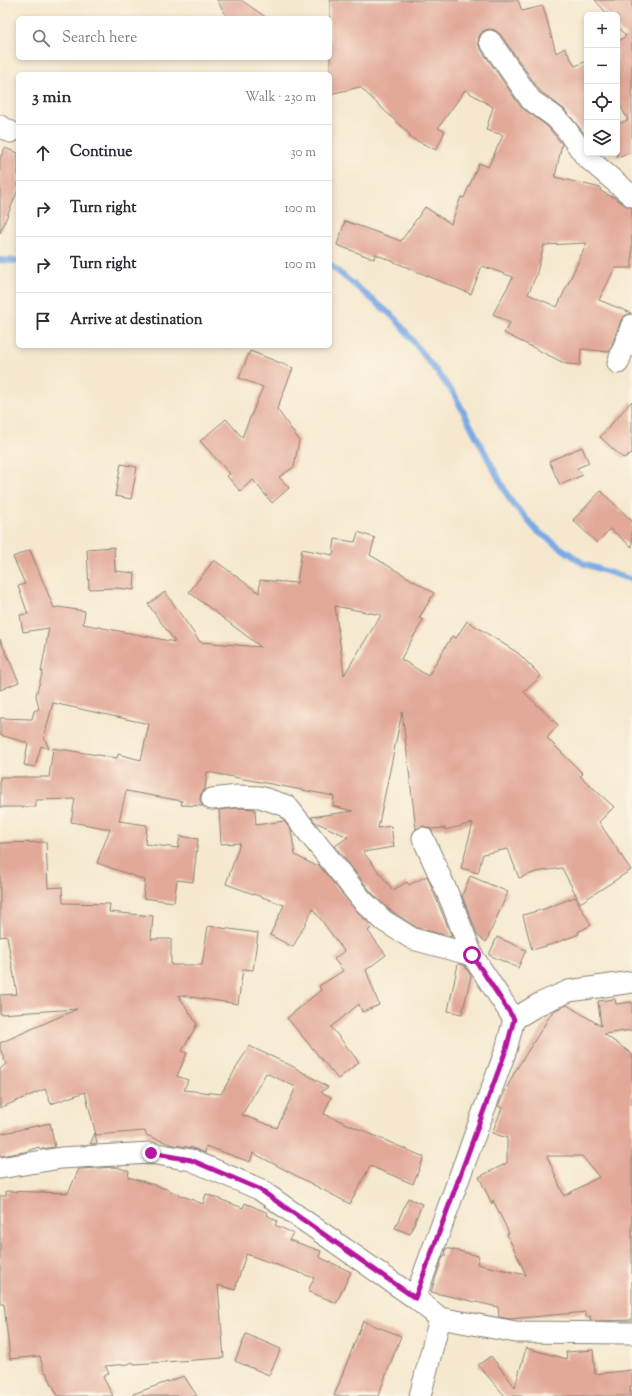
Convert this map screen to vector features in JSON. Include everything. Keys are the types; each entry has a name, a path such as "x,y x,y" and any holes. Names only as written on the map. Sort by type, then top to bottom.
{"street":[{"path":"490,41 531,100 555,117 566,129 585,156 632,196"},
{"path":"618,363 632,325"},
{"path":"212,799 238,796 260,797 286,806 362,900 384,921 413,939 472,955"},
{"path":"423,838 451,901 472,955 514,1019"},
{"path":"415,1298 504,1057 514,1019 541,1003 569,991 632,982"},
{"path":"0,1168 62,1158 151,1153 191,1160 259,1189 415,1298 440,1318 516,1332 632,1333"},
{"path":"420,1396 440,1318"}],"building":[{"path":"217,0 241,0 264,16 227,16"},
{"path":"330,0 518,0 522,11 543,6 556,53 565,48 575,66 584,62 584,133 564,109 540,91 500,34 495,30 489,29 483,31 479,36 478,42 480,48 521,107 547,126 562,144 555,177 601,188 600,191 632,208 632,268 615,268 599,300 631,313 621,320 609,352 581,349 580,365 566,364 504,333 510,323 493,314 513,277 482,266 471,294 375,254 374,259 337,245 345,221 401,241 425,207 451,224 461,197 464,198 479,163 488,167 503,135 486,130 493,107 465,90 438,128 445,131 436,150 409,137 410,135 360,87 332,94 332,72 330,72 330,60 332,60 332,16 330,16","holes":["587,243 557,307 528,294 536,276 544,245"]},
{"path":"595,0 632,0 632,152 620,156 620,123 628,120 620,105 620,40 626,36 620,29 620,12 605,12"},
{"path":"5,148 16,152 16,195 0,233 0,158"},
{"path":"250,351 293,368 277,409 299,440 294,467 279,477 289,488 272,503 253,480 240,491 227,476 230,474 200,441 226,419 242,437 263,387 239,378"},
{"path":"632,401 632,454 623,458 600,437"},
{"path":"582,447 589,463 577,468 583,475 560,485 549,461"},
{"path":"121,464 137,467 131,499 115,496"},
{"path":"601,491 632,521 632,547 610,529 597,543 573,520"},
{"path":"358,532 375,538 370,555 434,593 419,618 423,620 401,659 428,676 452,636 456,638 467,621 518,653 541,676 524,692 558,725 547,738 583,774 580,776 614,807 599,822 631,870 580,903 562,868 536,872 519,878 508,849 483,854 478,873 461,868 473,823 445,830 445,828 431,829 424,826 416,829 402,712 378,828 391,826 394,847 363,852 393,890 407,882 409,885 427,876 452,937 418,928 391,911 371,892 335,846 348,837 315,822 311,817 353,811 333,806 334,796 207,772 205,789 201,794 200,800 203,806 181,805 182,801 126,791 119,821 147,825 145,844 178,848 180,836 198,839 193,882 177,880 174,902 143,898 145,880 97,863 110,829 71,822 75,799 36,800 36,807 0,807 0,777 49,777 53,748 117,758 118,754 141,760 149,724 53,703 44,737 49,749 41,746 35,767 24,765 28,743 0,735 0,718 32,719 34,711 39,709 36,695 43,671 41,672 49,628 23,632 20,615 28,614 18,586 25,584 13,557 30,550 54,608 58,607 85,611 83,624 175,642 148,604 165,592 200,642 261,647 189,592 214,560 259,593 260,580 297,583 302,549 333,555 335,539 355,542","holes":["335,606 381,615 344,675"]},
{"path":"114,547 115,571 135,573 134,590 116,588 89,589 87,549"},
{"path":"0,639 19,682 0,690"},
{"path":"238,808 255,809 256,825 284,821 291,830 295,855 316,866 318,864 353,907 372,927 368,931 386,955 366,970 379,1005 362,1012 359,1004 331,1027 359,1062 338,1079 287,1018 321,990 319,986 343,971 334,959 344,951 313,909 293,947 270,935 284,905 226,884 240,843 221,844 219,810"},
{"path":"46,842 48,888 62,887 63,903 110,904 109,912 153,916 151,939 171,939 171,965 202,965 208,926 258,933 253,970 243,969 238,1004 178,995 197,1024 182,1051 187,1053 177,1076 188,1080 184,1090 221,1094 249,1046 292,1066 328,1087 321,1092 331,1097 324,1114 424,1157 413,1184 370,1166 350,1204 253,1153 250,1162 206,1146 205,1153 193,1148 170,1144 146,1135 145,1131 96,1135 85,1092 51,1104 45,1089 0,1108 0,1069 6,1064 0,1049 0,1043 77,1009 0,1014 0,995 17,994 7,936 0,937 0,843","holes":["266,1073 296,1087 277,1128 242,1115"]},
{"path":"470,876 508,892 486,942 478,936 462,896"},
{"path":"575,897 591,925 578,932 579,934 532,950 523,915"},
{"path":"497,937 526,950 518,968 489,955"},
{"path":"458,964 464,965 471,976 462,1014 448,1011"},
{"path":"615,999 616,1004 632,1002 632,1030 604,1034 632,1054 632,1320 591,1321 590,1316 586,1317 586,1312 510,1319 499,1317 498,1307 431,1292 443,1256 445,1256 446,1248 479,1256 477,1264 526,1275 507,1234 509,1233 493,1200 492,1204 479,1177 507,1163 507,1138 492,1133 502,1108 498,1106 514,1073 553,1011 567,1005 601,1026 598,1001","holes":["547,1156 582,1156 599,1177 564,1196"]},
{"path":"50,1123 55,1147 40,1149 39,1147 24,1152 0,1156 0,1134"},
{"path":"95,1133 97,1144 90,1144"},
{"path":"116,1167 129,1171 128,1177 170,1190 203,1204 206,1194 243,1208 245,1203 268,1213 267,1215 277,1221 275,1225 293,1233 289,1240 321,1251 319,1257 351,1272 336,1303 308,1291 314,1278 246,1254 235,1290 218,1285 224,1358 134,1364 133,1362 128,1364 105,1366 109,1373 103,1377 113,1396 58,1396 46,1372 44,1372 40,1356 10,1359 4,1304 0,1304 0,1196 6,1196 6,1191 68,1193 79,1169"},
{"path":"408,1198 422,1204 410,1234 395,1228"},
{"path":"363,1321 401,1336 378,1396 334,1396"},
{"path":"246,1334 281,1349 269,1375 235,1361"},
{"path":"526,1348 567,1359 566,1352 593,1350 595,1374 632,1370 632,1386 630,1386 631,1396 505,1396 478,1365 491,1356 515,1387"},
{"path":"184,1376 197,1396 133,1396 133,1394"}],"waterway":[{"path":"0,260 16,261"},
{"path":"332,267 395,318 454,394 510,500 537,531 584,564 632,580"}],"route":[{"path":"151,1153 191,1160 259,1189 415,1298 506,1050 514,1019 472,955"}]}
